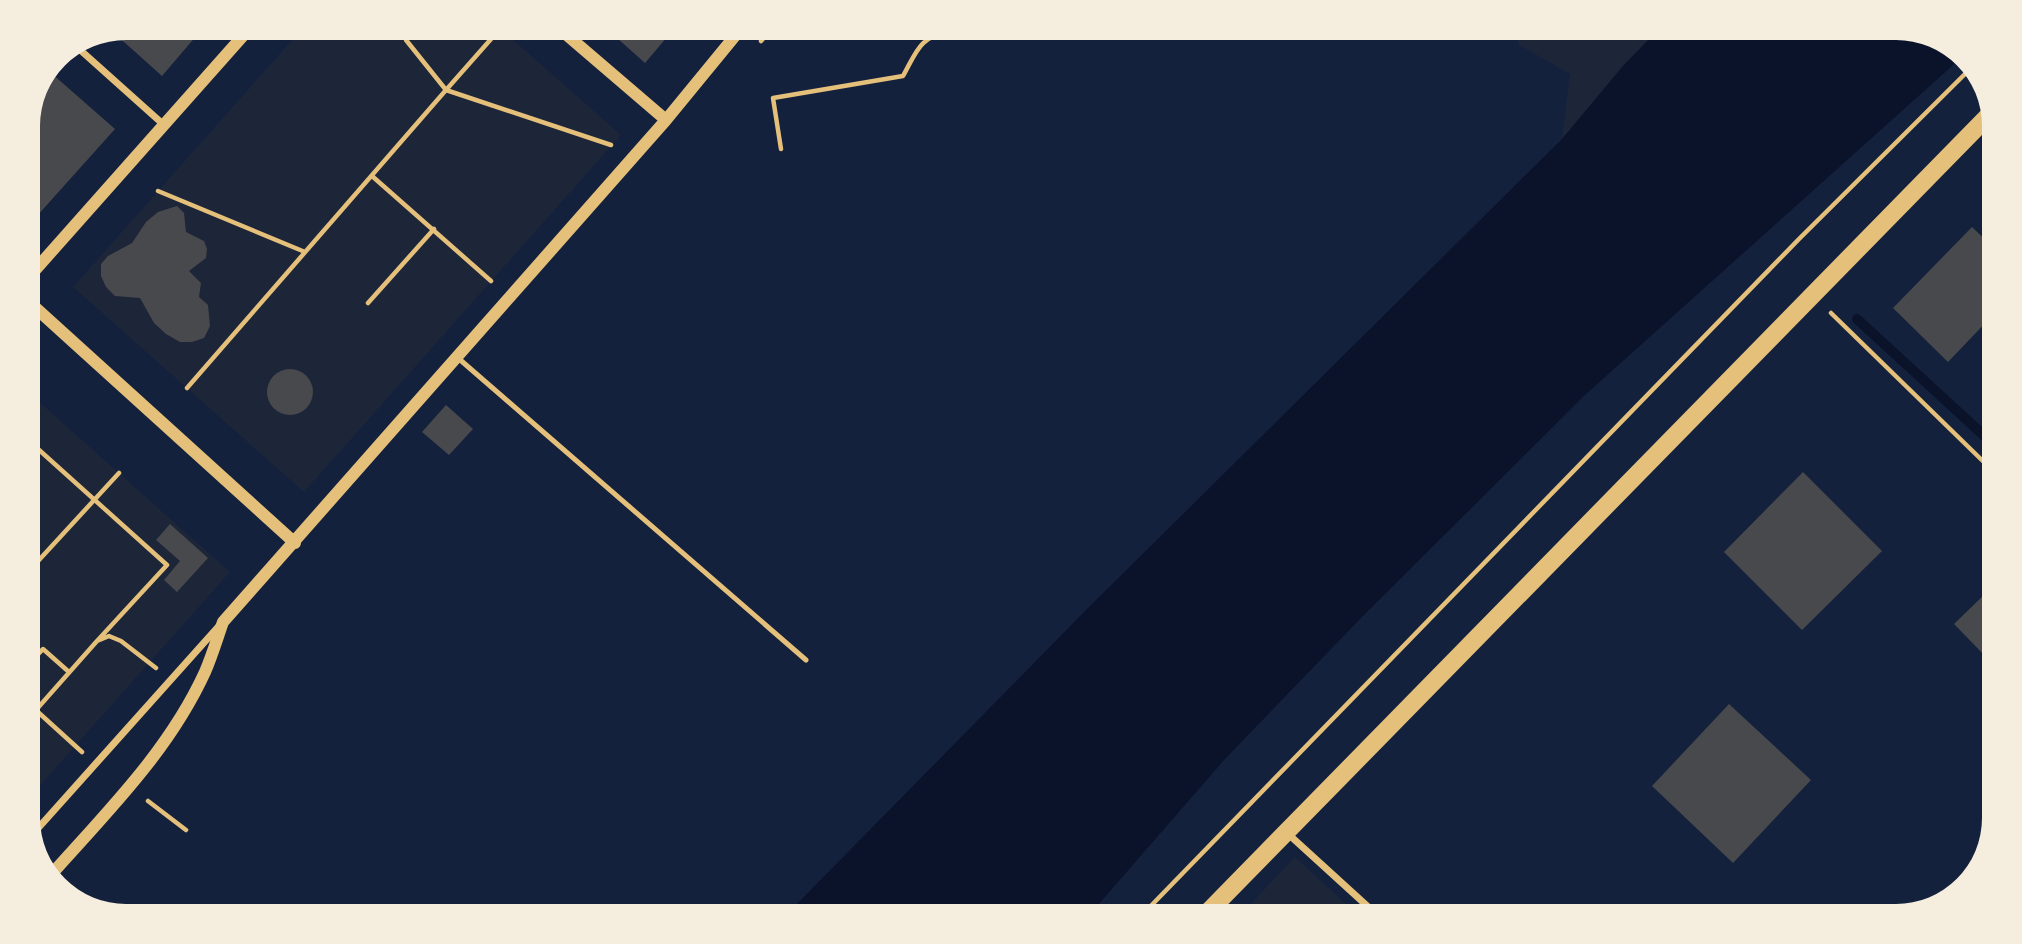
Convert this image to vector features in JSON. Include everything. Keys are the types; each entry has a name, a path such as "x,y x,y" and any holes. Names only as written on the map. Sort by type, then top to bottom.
{"main road":[{"path":"1216,904 1982,122"}],"street":[{"path":"40,264 239,40"},
{"path":"573,40 666,120"},
{"path":"40,826 458,358 666,120 732,40"},
{"path":"83,53 164,125"},
{"path":"40,312 295,543"},
{"path":"57,868 129,788 159,749 204,673 223,622"},
{"path":"1286,832 1365,904"}],"lane":[{"path":"458,358 806,660"}],"path":[{"path":"406,40 446,90 611,145"},
{"path":"187,388 490,40"},
{"path":"780,149 772,98 903,76 925,40"},
{"path":"1153,904 1790,249 1964,75"},
{"path":"372,176 491,281"},
{"path":"158,191 305,252"},
{"path":"368,303 434,229"},
{"path":"1813,295 1982,460"},
{"path":"40,451 167,565 40,706"},
{"path":"40,559 119,473"},
{"path":"97,641 109,636 121,641 171,682"},
{"path":"40,652 43,649 69,673"},
{"path":"40,714 83,754"}],"shaded area":[{"path":"292,40 513,40 621,135 304,492 73,287"},
{"path":"1518,40 1648,40 1562,139 1570,74 1519,45"},
{"path":"1648,40 1895,40 1928,47 1954,64 1585,395 1361,618 1225,759 1099,904 797,904 1087,609 1562,139"},
{"path":"40,403 230,572 40,786"},
{"path":"1295,857 1346,904 1251,904"}],"building":[{"path":"193,40 162,76 122,41"},
{"path":"619,40 665,40 645,63"},
{"path":"56,77 115,129 40,213 40,121 47,94"},
{"path":"177,206 184,213 186,232 204,241 207,249 206,258 189,271 201,283 199,297 208,305 210,326 204,338 192,342 180,342 166,334 154,323 140,298 115,296 106,287 101,276 101,264 108,256 132,243 146,222 158,212"},
{"path":"1972,227 1982,237 1982,326 1948,362 1893,308"},
{"path":"290,369 306,376 313,392 306,408 290,415 274,408 267,392 274,376"},
{"path":"446,405 473,429 449,455 422,432"},
{"path":"1803,472 1882,551 1802,630 1724,552"},
{"path":"170,524 208,558 177,592 164,580 180,561 156,540"},
{"path":"1982,597 1982,653 1954,624"},
{"path":"1729,704 1811,780 1733,863 1652,786"}],"waterway":[{"path":"1857,319 1982,434"}]}
